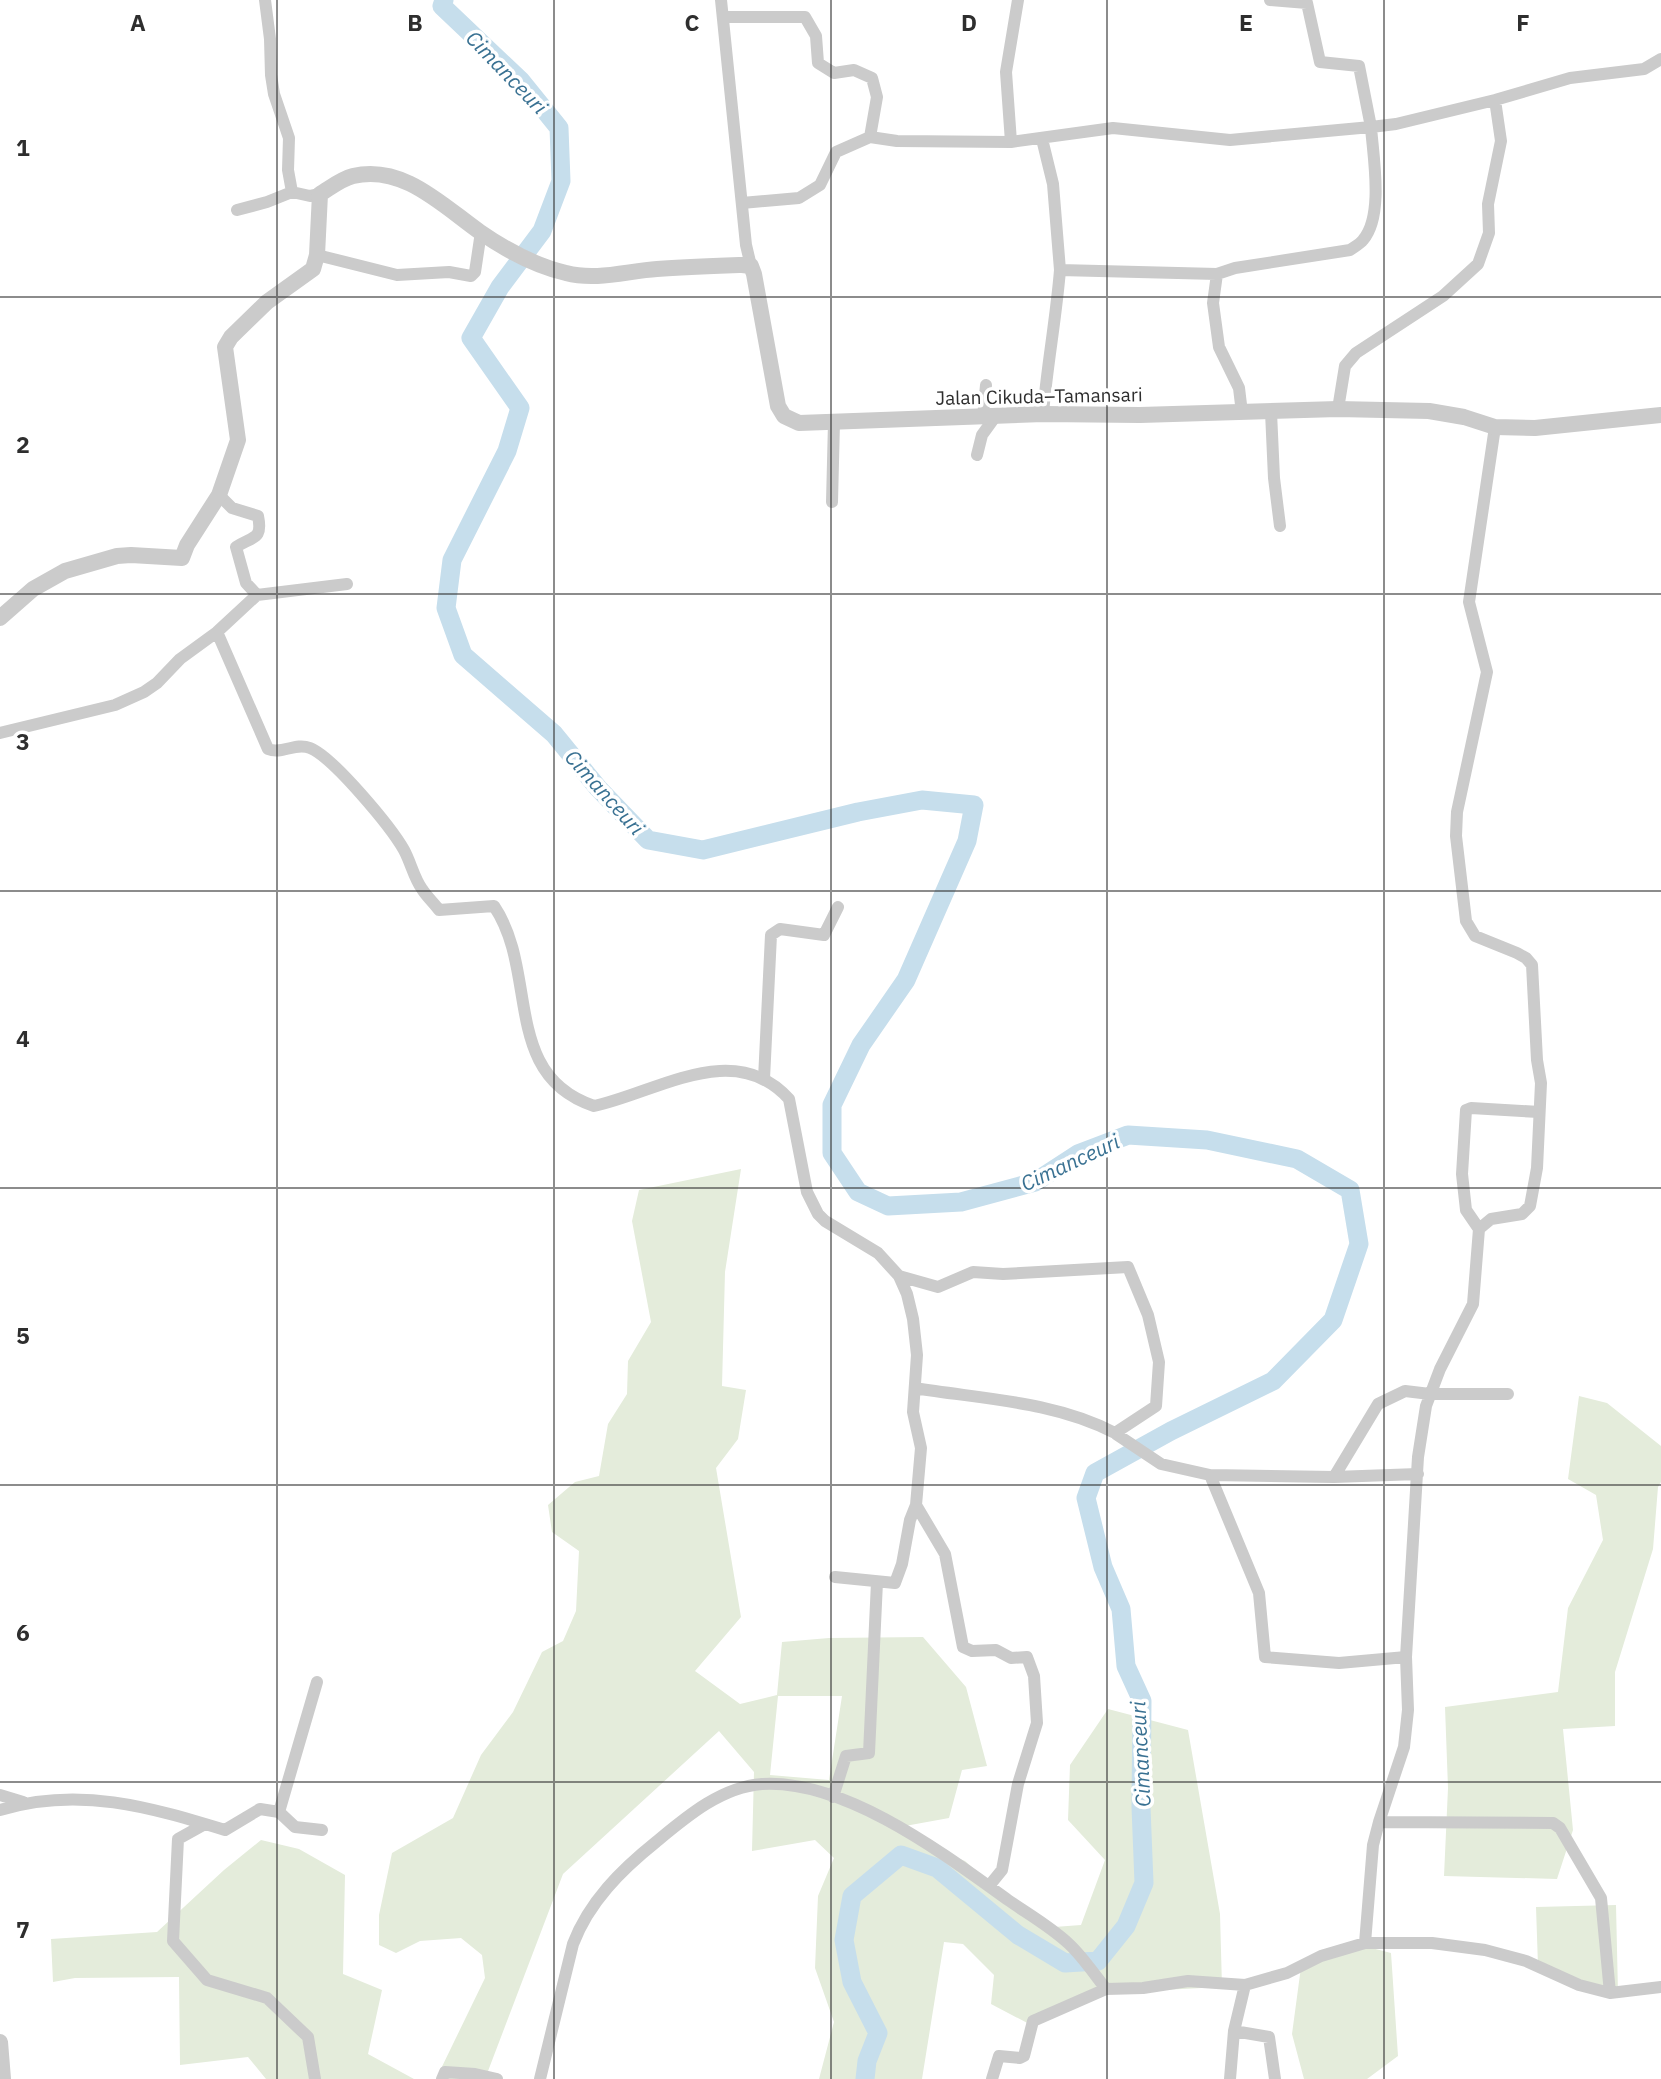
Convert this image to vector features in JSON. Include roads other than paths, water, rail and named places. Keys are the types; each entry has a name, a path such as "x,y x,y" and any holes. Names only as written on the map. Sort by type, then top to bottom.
{"street":[{"path":"265,0 274,94 289,138 288,170 292,192"},
{"path":"237,210 292,192 310,196 320,194 349,177 384,175 413,184 500,244 540,265 569,274 751,266 721,0"},
{"path":"1011,142 1006,72 1018,0"},
{"path":"1060,270 1217,274 1235,268 1350,250 1364,240 1375,212 1376,181 1371,127 1359,66 1320,62 1307,3 1270,0"},
{"path":"724,17 805,17 816,36 818,63 834,73 855,70 872,78 877,97 870,137"},
{"path":"742,202 799,198 820,185 836,152 870,137 898,141 1011,142 1113,128 1230,140 1371,127 1396,124 1495,100 1570,78 1644,69 1661,60"},
{"path":"1338,409 1345,366 1356,353 1443,296 1478,264 1489,233 1488,204 1501,141 1495,100"},
{"path":"1042,139 1053,184 1060,270 1043,414"},
{"path":"0,618 33,589 65,571 117,556 182,558 187,545 219,495 238,440 225,347 231,337 267,302 313,269 317,256 320,194"},
{"path":"317,256 397,275 449,272 471,276 475,272 481,232"},
{"name":"Jalan Cikuda–Tamansari","path":"751,266 778,406 784,416 799,423 1043,414 1338,409 1429,411 1464,417 1495,427 1535,428 1661,415"},
{"path":"1217,274 1213,303 1219,347 1239,388 1242,412"},
{"path":"977,455 989,417 986,385"},
{"path":"1271,412 1274,478 1280,526"},
{"path":"832,502 834,422"},
{"path":"1479,1229 1491,1219 1522,1214 1530,1206 1537,1168 1541,1083 1537,1060 1532,965 1517,953 1475,936 1466,921 1456,836 1457,812 1487,672 1469,602 1495,427"},
{"path":"219,495 232,508 258,516 260,528 256,538 236,547 246,583 257,595"},
{"path":"0,733 115,705 144,692 257,595 347,584"},
{"path":"217,632 268,749 273,751 294,746 308,747 349,780 393,833 422,889 439,910 494,906 505,922 517,957 532,1048 544,1072 553,1081 582,1102 594,1107 702,1072 739,1072 764,1079 780,1089 789,1099 805,1185 818,1214 878,1253 899,1276 913,1319 917,1356 913,1412 921,1448 916,1505 895,1583 835,1577"},
{"path":"764,1079 771,935 779,929 824,934 838,907"},
{"path":"1365,1943 1373,1845 1404,1747 1408,1710 1406,1657 1418,1457 1430,1394 1440,1368 1473,1304 1479,1229 1466,1210 1462,1174 1466,1110 1471,1108 1539,1112"},
{"path":"899,1276 939,1287 973,1272 1003,1274 1128,1267 1148,1315 1159,1362 1156,1406 1115,1433 1093,1422 1010,1401 915,1388"},
{"path":"1334,1477 1378,1404 1405,1391 1430,1394 1508,1394"},
{"path":"1116,1434 1161,1464 1210,1475 1334,1477 1418,1474"},
{"path":"1210,1475 1259,1593 1265,1657 1339,1663 1406,1657"},
{"path":"916,1505 945,1554 963,1647 972,1651 996,1650 1011,1658 1027,1657 1034,1676 1038,1723 1018,1784 1002,1870 989,1886"},
{"path":"833,1797 846,1756 869,1753 877,1582"},
{"path":"279,1812 317,1682"},
{"path":"540,2079 573,1944 593,1903 641,1854 685,1818 721,1796 742,1787 763,1784 787,1786 833,1797 874,1813 905,1830 1069,1944 1106,1989"},
{"path":"0,1796 25,1802"},
{"path":"0,1810 25,1802 49,1799 100,1799 225,1830 260,1809 279,1812 295,1827 322,1830"},
{"path":"1379,1822 1553,1823 1560,1828 1601,1898 1609,1993"},
{"path":"205,1824 178,1839 173,1941 207,1980 267,1998 308,2037 316,2079"},
{"path":"992,2079 999,2056 1024,2056 1033,2021 1106,1989 1143,1988 1188,1982 1245,1984 1287,1973 1321,1956 1365,1943 1432,1943 1485,1950 1526,1961 1578,1984 1609,1993 1661,1987"},
{"path":"1230,2079 1234,2031 1245,1984"},
{"path":"1234,2031 1269,2037 1275,2079"},
{"path":"0,2042 3,2079"},
{"path":"442,2079 445,2072 497,2079"}],"waterway":[{"name":"Cimanceuri","path":"444,0 442,6 521,81 559,128 561,181 542,231 500,287 471,338 520,408 507,451 452,560 446,608 463,655 554,734 598,788 648,840 703,850 858,812 922,800 974,805 967,841 906,980 861,1045 832,1105 832,1153 858,1192 888,1206 961,1202 1035,1182 1078,1154 1128,1135 1207,1140 1297,1159 1350,1190 1359,1244 1333,1320 1273,1381 1171,1431 1095,1473 1086,1498 1103,1567 1121,1609 1126,1666 1142,1701 1141,1807 1144,1883 1126,1926 1098,1961 1065,1963 1018,1935 937,1868 901,1855 852,1896 844,1940 852,1982 878,2033 867,2061 865,2079"}]}
